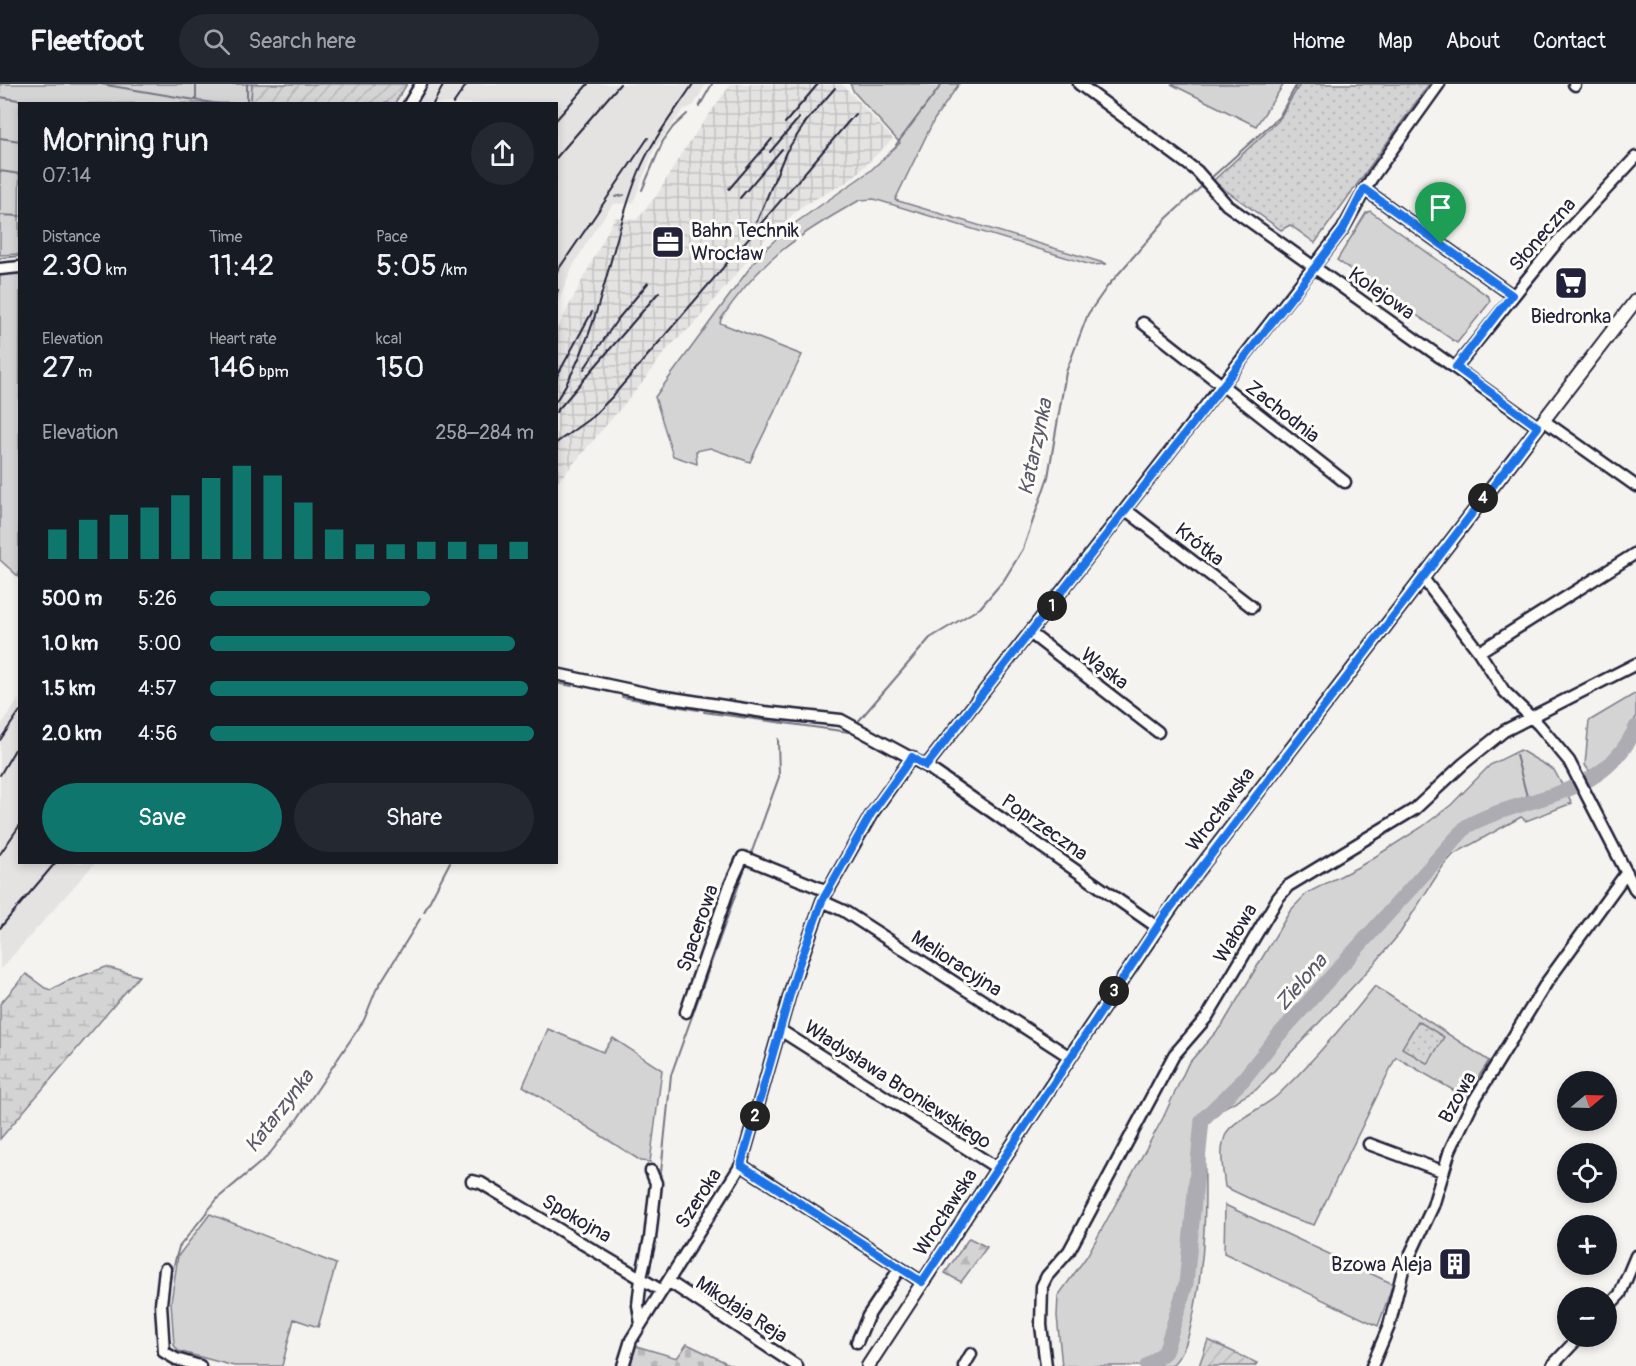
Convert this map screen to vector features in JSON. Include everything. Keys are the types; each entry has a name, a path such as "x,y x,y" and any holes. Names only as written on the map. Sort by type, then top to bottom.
{"main road":[{"name":"Wrocławska","path":"868,1366 1157,927 1422,577 1636,300"}],"street":[{"path":"410,102 421,84"},
{"name":"Kolejowa","path":"1079,84 1197,171 1227,205 1456,367 1636,486"},
{"path":"926,766 1343,230 1364,189 1439,84"},
{"name":"Słoneczna","path":"1456,367 1558,241 1636,157"},
{"path":"1364,189 1512,295"},
{"path":"0,269 18,267"},
{"name":"Zachodnia","path":"1143,323 1345,482"},
{"name":"Krótka","path":"1126,510 1252,607"},
{"path":"1479,652 1636,554"},
{"path":"1422,577 1479,652 1504,691 1528,717 1539,725 1575,772 1636,891"},
{"name":"Wąska","path":"1030,633 1158,732"},
{"name":"Wałowa","path":"1046,1366 1040,1299 1047,1276 1068,1251 1174,1055 1207,1017 1278,898 1300,877 1415,809 1490,740 1528,717 1636,664"},
{"name":"Poprzeczna","path":"558,674 659,696 764,712 841,720 857,731 926,766 1157,927"},
{"name":"Szeroka","path":"641,1324 741,1165 797,970 824,896 871,814 912,757"},
{"name":"Melioracyjna","path":"743,857 824,896 1070,1057"},
{"name":"Spacerowa","path":"686,1012 730,885 743,857"},
{"name":"Bzowa","path":"1372,1366 1389,1326 1403,1270 1432,1206 1442,1171 1472,1104 1547,982 1627,872"},
{"name":"Władysława Broniewskiego","path":"780,1030 997,1168"},
{"path":"1369,1144 1442,1171"},
{"path":"741,1165 922,1282"},
{"path":"623,1366 631,1340 641,1324 638,1305 641,1278 647,1258 656,1182 651,1171"},
{"name":"Spokojna","path":"472,1181 481,1183 641,1278 665,1286"},
{"path":"1617,1297 1636,1256"},
{"path":"857,1342 868,1316 900,1268"},
{"path":"165,1269 161,1304 164,1352 176,1359 200,1366"},
{"name":"Mikołaja Reja","path":"665,1286 797,1366"},
{"path":"1552,1366 1570,1347"},
{"path":"964,1366 971,1354"}],"shaded area":[{"path":"428,84 706,84 694,105 683,110 654,150 633,203 613,204 592,234 573,266 558,303 558,102 419,102"},
{"path":"731,84 842,84 893,139 849,181 804,205 768,236 695,323 666,350 643,382 558,482 558,327 615,217 636,220 657,195 683,151"},
{"path":"18,700 18,864 94,864 0,970 0,727"}],"green space":[{"path":"0,84 252,84 251,102 18,102 18,254 0,255"},
{"path":"252,84 407,84 396,102 251,102"},
{"path":"850,84 959,84 934,120 895,200 1107,264 1091,265 874,199 860,200 818,224 766,264 721,319 720,323 802,355 750,462 710,448 696,451 697,464 673,456 655,397 760,254 788,228 870,171 900,143 854,92"},
{"path":"1171,84 1284,84 1256,126"},
{"path":"1300,84 1429,84 1315,243 1290,225 1281,230 1213,181 1278,121"},
{"path":"1370,211 1489,297 1490,302 1457,343 1337,260 1366,213"},
{"path":"18,273 18,576 0,560 0,275"},
{"path":"1636,693 1636,717 1624,741 1608,763 1589,771 1585,765 1589,721"},
{"path":"1520,750 1554,770 1572,803 1526,821 1521,817 1454,854 1443,866 1400,933 1375,963 1256,1090 1216,1112 1207,1125 1204,1139 1205,1204 1201,1269 1189,1334 1181,1354 1171,1366 1062,1366 1057,1316 1058,1296 1087,1256 1163,1118 1188,1064 1223,1024 1290,911 1307,893 1362,865 1422,827 1451,805 1490,765"},
{"path":"106,967 139,976 0,1139 0,1004 26,974 51,990 65,982"},
{"path":"1375,986 1489,1061 1465,1097 1396,1057 1314,1225 1289,1217 1225,1187 1222,1152 1227,1132 1236,1123 1279,1094 1328,1042"},
{"path":"1418,1021 1444,1037 1428,1064 1402,1048"},
{"path":"548,1029 603,1052 613,1038 662,1070 650,1162 641,1161 523,1086"},
{"path":"1225,1205 1393,1284 1378,1326 1224,1253"},
{"path":"210,1214 336,1264 318,1327 294,1319 282,1366 234,1366 178,1351 174,1345 171,1302 178,1256"},
{"path":"969,1238 987,1247 961,1282 945,1273"},
{"path":"1208,1340 1257,1363 1255,1366 1199,1366"},
{"path":"687,1344 733,1366 630,1366 636,1346 677,1358"}],"waterway":[{"path":"100,84 207,102"},
{"path":"196,84 196,99"},
{"path":"247,84 247,102"},
{"path":"699,107 712,84"},
{"path":"896,145 942,84"},
{"name":"Katarzynka","path":"1211,178 1279,117 1297,84"},
{"path":"0,97 31,102"},
{"path":"642,190 663,141 673,127 687,114"},
{"path":"0,138 18,141"},
{"path":"0,171 18,174"},
{"name":"Katarzynka","path":"856,724 930,638 980,608 1004,580 1023,549 1048,477 1066,372 1088,314 1107,287 1167,218 1201,187"},
{"path":"615,197 624,195"},
{"path":"0,215 18,216"},
{"path":"0,258 18,256"},
{"name":"Katarzynka","path":"558,683 572,686"},
{"name":"Katarzynka","path":"622,697 698,710"},
{"name":"Katarzynka","path":"704,712 849,732"},
{"name":"Zielona","path":"1147,1366 1165,1352 1186,1284 1202,1120 1242,1081 1276,1038 1467,826 1490,815 1562,792 1584,782 1604,769 1622,751 1636,727"},
{"path":"751,854 779,777 778,739"},
{"path":"1516,755 1529,804"},
{"name":"Katarzynka","path":"424,912 449,864"},
{"path":"660,1182 671,1075 746,865"},
{"name":"Katarzynka","path":"168,1286 179,1247 218,1198 267,1157 298,1118 364,1020 376,990 420,919"},
{"path":"650,1271 652,1253"},
{"name":"Katarzynka","path":"168,1330 171,1351"}],"railway":[{"path":"434,102 444,84"},
{"path":"454,102 467,84"},
{"path":"558,118 588,84"},
{"path":"558,156 620,84"},
{"path":"558,398 584,347 628,202 643,162 693,84"},
{"path":"785,123 818,84"},
{"path":"804,124 835,88"},
{"path":"558,442 592,417 612,397 855,114"},
{"path":"770,152 799,118"},
{"path":"757,221 786,152 808,119"},
{"path":"558,270 648,138"},
{"path":"729,189 772,139"},
{"path":"740,198 782,149"},
{"path":"584,369 617,320 648,283"},
{"path":"558,410 659,292"},
{"path":"558,374 592,312"},
{"path":"0,740 18,714"},
{"path":"0,775 18,744"},
{"path":"0,854 18,828"},
{"path":"0,928 54,864"}],"place":[{"name":"Bahn Technik Wrocław","path":"668,242"},
{"name":"Biedronka","path":"1571,283"},
{"name":"Bzowa Aleja","path":"1455,1264"}],"route":[{"path":"1364,189 1441,244 1512,295 1456,367 1538,427 1165,915 922,1282 741,1165 797,970 827,891 871,814 892,783 912,757 926,766 1315,267 1343,230 1364,189"}]}
